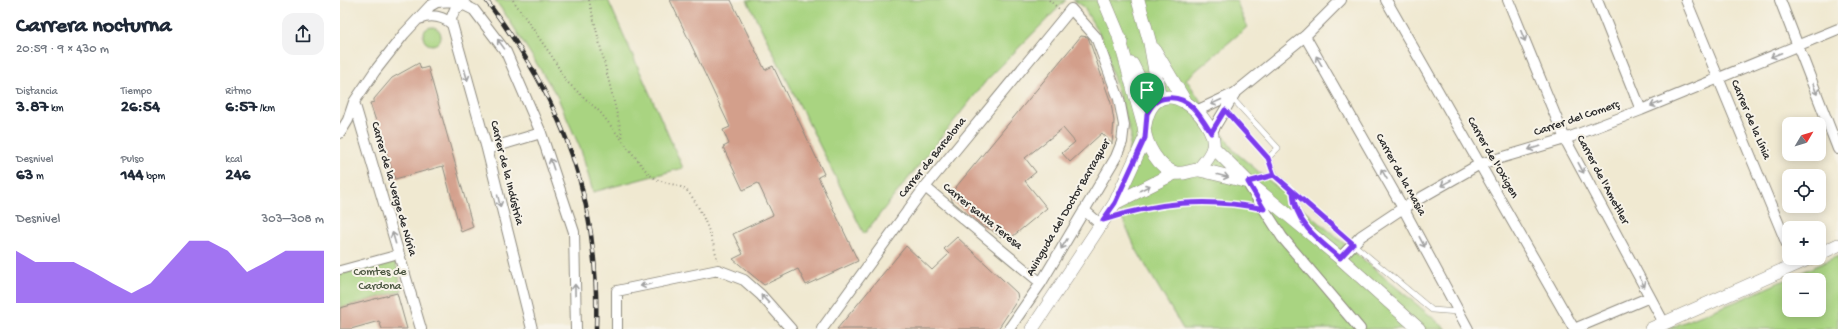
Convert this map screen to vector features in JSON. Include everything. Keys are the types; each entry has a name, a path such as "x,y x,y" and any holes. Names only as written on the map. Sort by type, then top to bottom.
{"street":[{"path":"1104,0 1118,37 1145,132 1156,158 1166,168 1176,173 1184,174 1198,170 1248,182 1282,237 1360,329"},
{"path":"1032,329 1115,203 1145,132 1147,114 1156,101 1150,43 1138,0"},
{"path":"1196,111 1233,96 1305,36 1341,0"},
{"name":"Carrer de l'Oxigen","path":"1386,0 1574,329"},
{"name":"Carrer de l'Ametller","path":"1508,0 1565,139 1664,323"},
{"path":"1597,0 1641,110"},
{"name":"Carrer de la Línia","path":"1686,0 1782,232"},
{"path":"1780,0 1838,149"},
{"path":"340,133 348,120 354,102 375,71 404,34 430,6 444,1 456,1 465,4 482,18 506,52 541,133 574,232 576,329"},
{"path":"452,24 451,19 455,9 465,4"},
{"name":"Carrer de Barcelona","path":"822,329 924,187 1072,9"},
{"name":"Avinguda del Doctor Barraquer","path":"1009,329 1041,283 1116,157 1122,142 1124,125 1119,99 1096,37 1072,9"},
{"path":"418,20 428,16 438,16 452,24"},
{"name":"Carrer de la Indústria","path":"452,24 487,149 532,329"},
{"name":"Carrer del Comerç","path":"1340,258 1361,236 1403,208 1480,164 1565,139 1641,110 1838,29"},
{"name":"Carrer de la Masia","path":"1305,36 1403,208 1468,329"},
{"path":"1118,37 1156,101"},
{"path":"1150,43 1185,101 1196,111 1211,133 1213,147 1208,159 1198,170"},
{"path":"1211,133 1233,96"},
{"path":"1156,101 1173,98 1185,101"},
{"name":"Carrer de la Verge de Núria","path":"354,102 421,329"},
{"path":"487,149 541,133"},
{"path":"1213,147 1248,182 1340,258 1415,325 1429,329"},
{"path":"1115,203 1176,173"},
{"name":"Carrer santa Teresa","path":"924,187 1041,283"},
{"path":"1084,210 1102,222"},
{"path":"1826,251 1838,245"},
{"path":"340,270 399,254"},
{"path":"1651,329 1786,265"},
{"path":"617,329 617,291 718,270 744,280 765,300 790,329"},
{"path":"1574,329 1650,296"}],"lane":[{"path":"1233,96 1278,148 1268,158"},
{"path":"1225,110 1268,158 1274,175 1353,244 1432,310 1459,312"},
{"path":"1248,182 1274,175"},
{"path":"1293,192 1293,203 1310,233"}],"path":[{"path":"513,0 553,58 566,80 592,104 623,140 649,176 656,180 682,188 687,192 700,211 715,249 718,270"},
{"path":"589,0 623,140"},
{"path":"1102,222 1152,207 1204,201 1245,205 1264,209"}],"green space":[{"path":"495,0 608,0 683,168 593,192 581,150 557,96"},
{"path":"747,0 1066,0 986,81 864,234"},
{"path":"1073,0 1236,0 1247,27 1186,79 1234,151 1446,329 1183,329 1136,249 1120,213 1131,135 1101,37 1083,6"},
{"path":"428,27 436,27 441,32 439,43 436,45 428,45 423,40 423,32"},
{"path":"1838,256 1838,329 1667,329 1782,281 1782,317 1826,317 1826,273 1800,273 1818,265 1826,265 1826,261"},
{"name":"Comtes de Cardona","path":"395,259 402,291 340,308 340,274"}],"building":[{"path":"670,0 731,0 765,70 773,66 824,174 818,177 858,261 806,285 798,269 764,285 733,259 743,254 733,234 773,215 758,183 743,190 723,147 729,144 723,130 730,127"},
{"path":"1081,36 1088,37 1111,103 1114,121 1112,144 1102,133 1070,162 1062,153 1075,142 1063,128 1025,158 1036,172 1025,181 1047,208 1012,237 1007,231 1001,237 987,227 985,228 952,201 951,193"},
{"path":"419,63 421,69 428,67 473,227 461,232 443,166 395,179 370,103 374,102 374,99 392,78"},
{"path":"957,237 1017,293 1018,299 998,329 837,329 906,246 932,270 949,254 944,249"},
{"path":"397,293 407,329 382,329 379,321 351,329 340,329 340,308"}],"railway":[{"path":"486,0 513,38 537,76 556,115 572,154 584,194 591,237 596,281 596,329"}],"route":[{"path":"1147,114 1144,127 1145,138 1115,203 1103,220 1124,213 1152,207 1204,201 1245,205 1264,209 1248,182 1274,175 1353,244 1340,258 1310,233 1293,203 1293,192 1274,175 1268,158 1225,110 1211,133 1196,111 1180,98 1160,99 1152,104 1147,114"}]}
